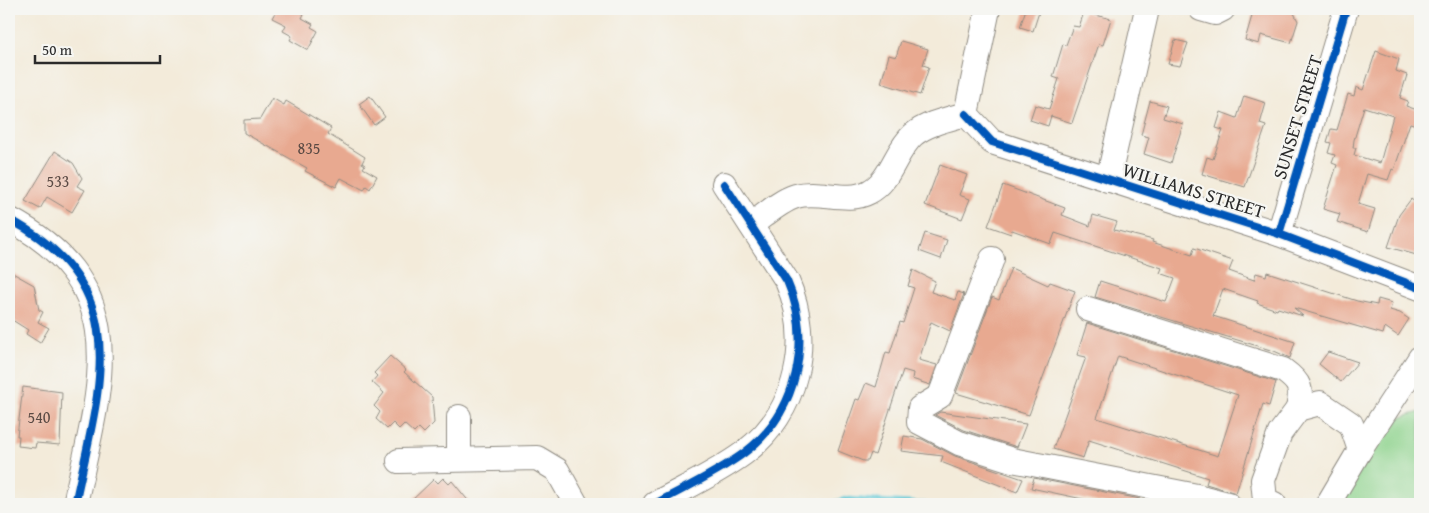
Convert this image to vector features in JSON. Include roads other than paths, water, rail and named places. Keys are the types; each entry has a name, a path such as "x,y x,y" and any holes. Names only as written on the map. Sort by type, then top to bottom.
{"street":[{"path":"751,225 773,209 796,196 846,196 867,193 884,178 914,134 933,125 966,114 988,9"},
{"path":"1108,180 1147,9"},
{"path":"1201,9 1215,13 1223,9"},
{"name":"SUNSET STREET","path":"1279,234 1346,9"},
{"name":"WILLIAMS STREET","path":"966,114 992,142 1279,234 1420,288"},
{"path":"655,504 745,452 778,418 790,391 800,344 798,312 787,281 724,184"},
{"path":"9,219 46,242 65,261 80,280 96,317 100,341 100,375 75,504"},
{"path":"992,259 940,396 920,408 919,422 959,443 1012,460 1188,494 1228,504"},
{"path":"1088,309 1284,370 1296,380 1301,392 1298,409 1280,433 1264,480 1263,499"},
{"path":"1323,502 1360,450 1420,358"},
{"path":"1298,409 1320,403 1351,424 1360,450"},
{"path":"459,417 459,459"},
{"path":"399,461 530,458 544,461 556,470 576,504"}],"waterway":[{"path":"830,504 846,499 925,504"}]}
